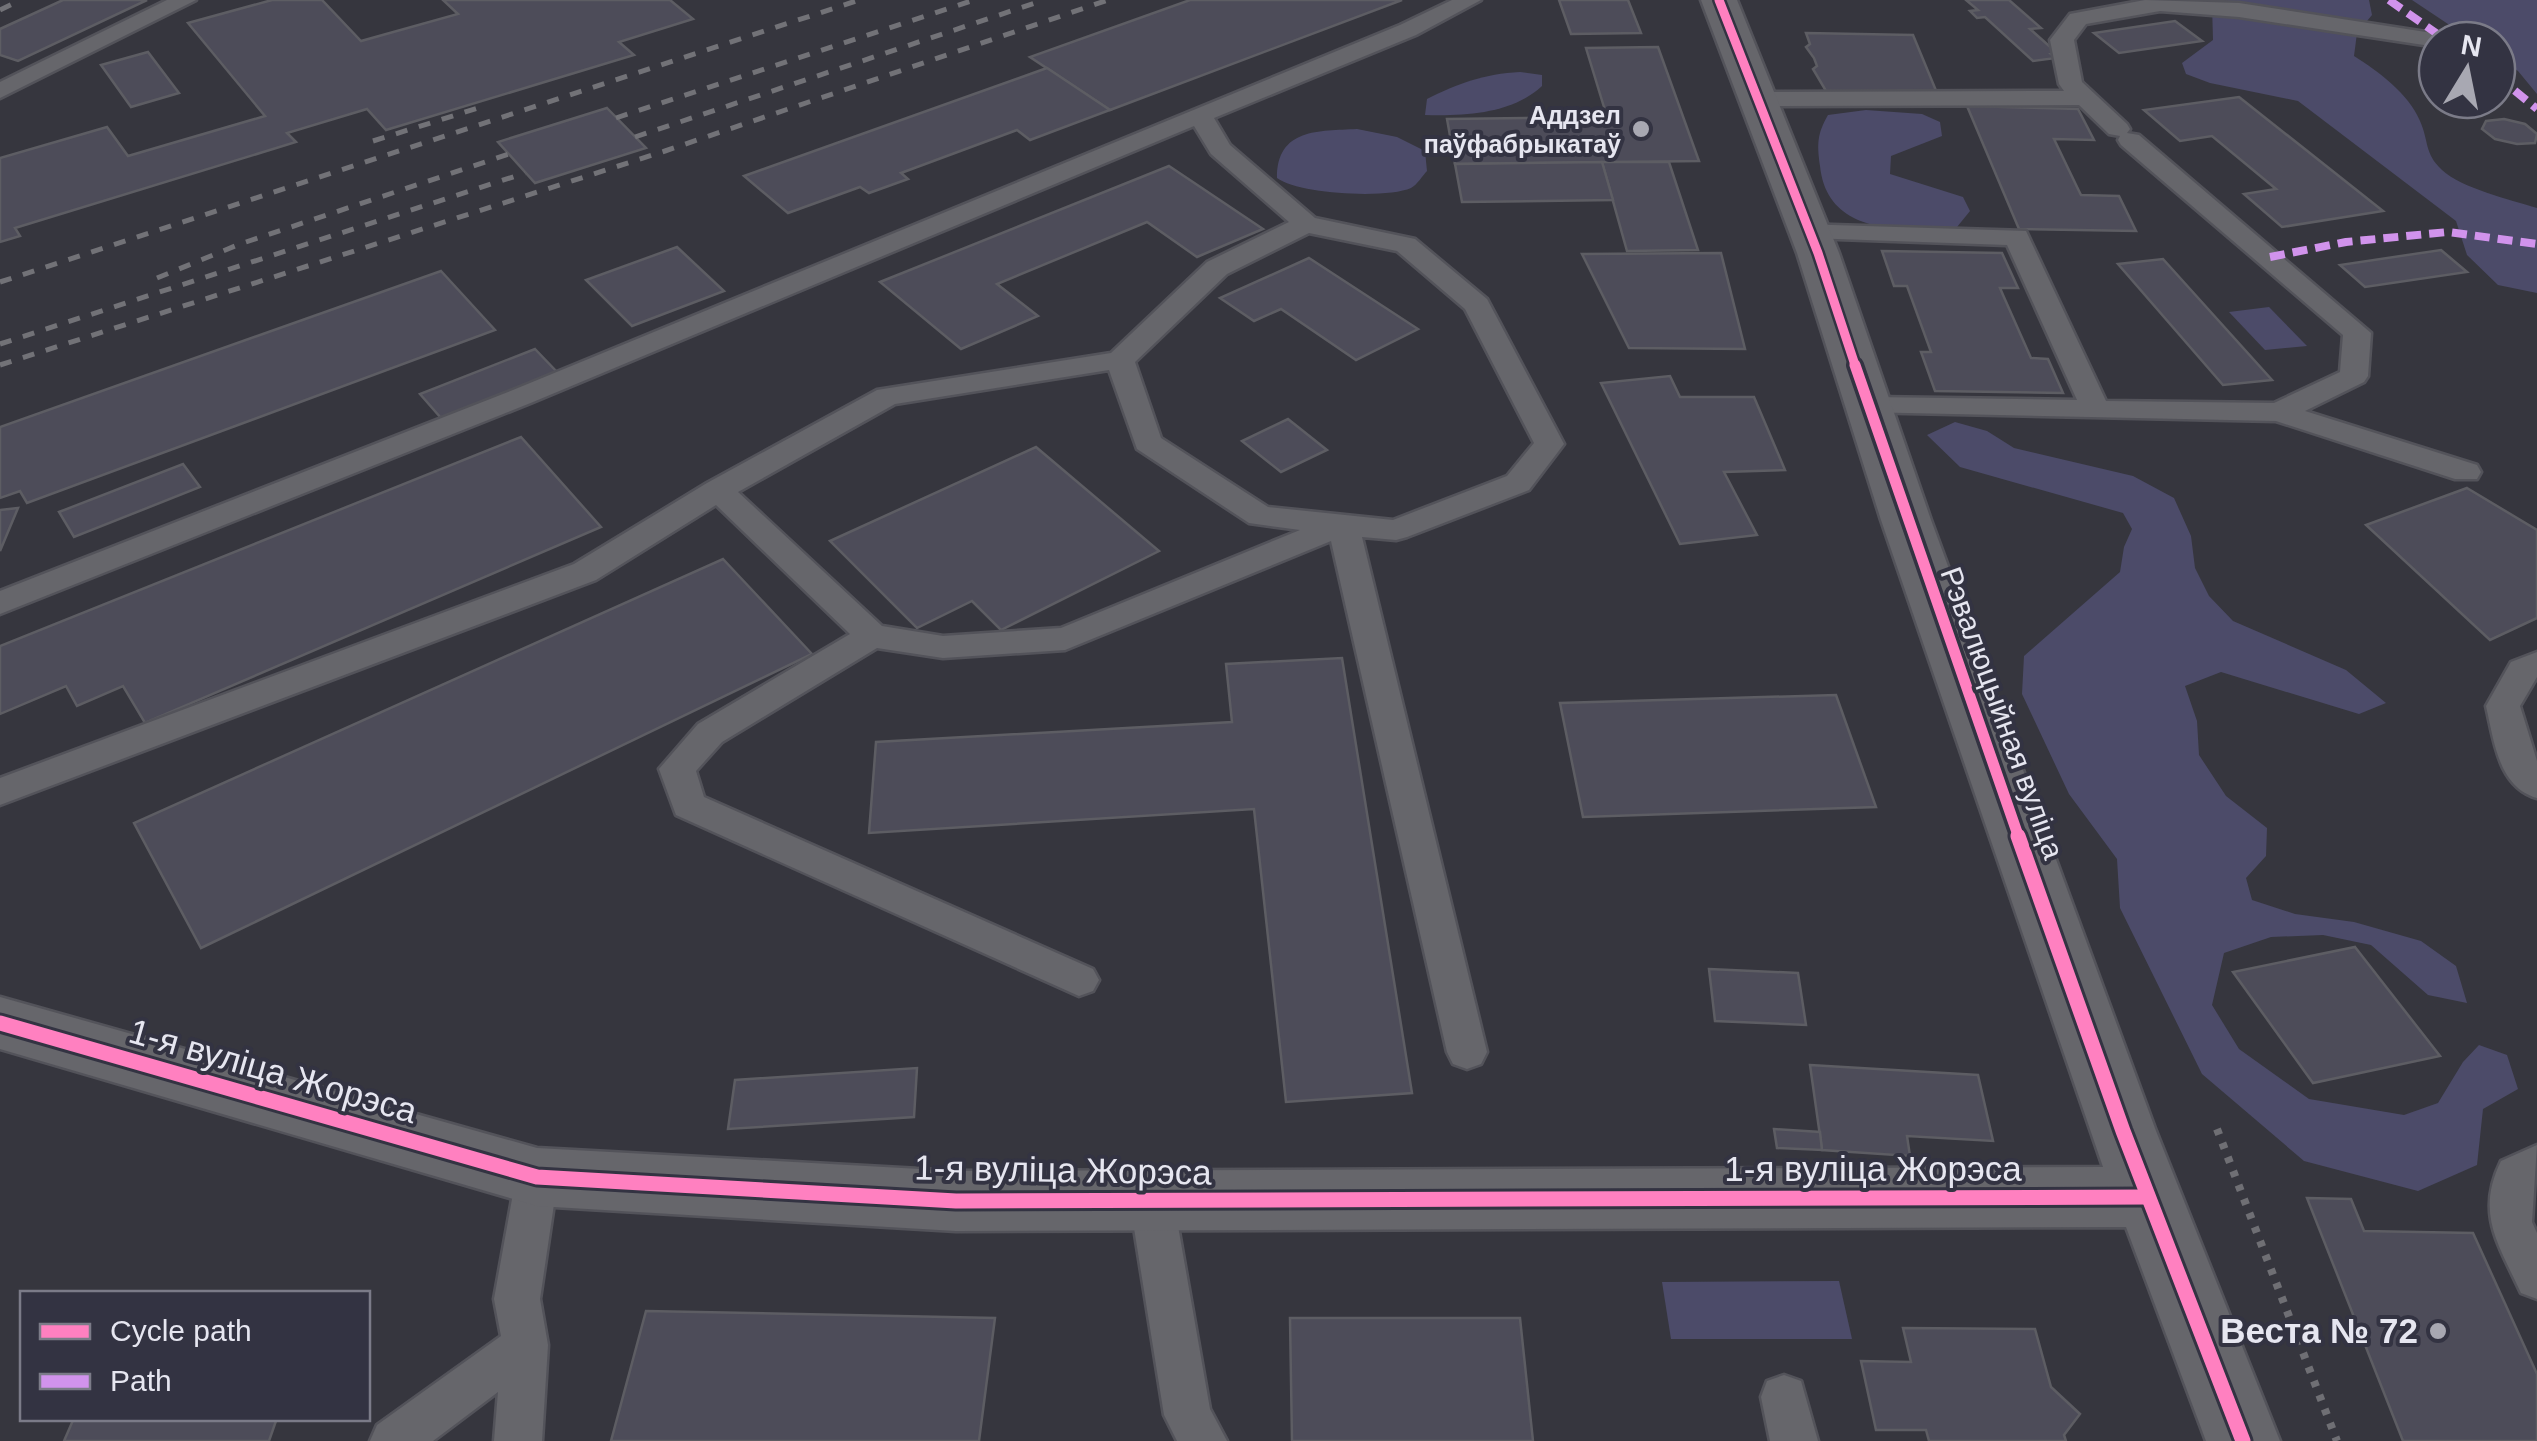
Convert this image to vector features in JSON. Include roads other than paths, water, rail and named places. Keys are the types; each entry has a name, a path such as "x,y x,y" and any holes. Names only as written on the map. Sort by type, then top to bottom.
{"street":[{"name":"Рэвалюцыйная вуліца","path":"1718,0 1809,230 1906,520 2148,1197 2243,1441"},
{"name":"1-я вуліца Жорэса","path":"0,1024 537,1177 956,1201 2148,1197"}],"lane":[{"path":"0,91 185,0"},
{"path":"0,603 523,396 1408,30 1470,0"},
{"path":"2280,412 2354,376 2357,333 2084,98 2072,84 2062,40 2078,19 2160,4 2239,10 2417,37"},
{"path":"1758,99 2084,98"},
{"path":"1120,360 1148,444 1260,516 1396,530 1518,483 1549,444 1477,305 1406,244 1306,224 1220,149 1200,116"},
{"path":"0,792 585,572 718,490 887,396 1120,360 1217,268 1306,224"},
{"path":"1809,230 2017,238 2095,408"},
{"path":"1871,406 2280,412 2466,472"},
{"path":"718,490 872,636 943,647 1065,638 1343,524"},
{"path":"1343,524 1467,1052"},
{"path":"872,636 710,733 676,769 688,805 1079,980"},
{"path":"2537,664 2522,670 2503,706 2517,762 2537,785"},
{"path":"2537,1163 2516,1174 2510,1224 2537,1280"},
{"path":"518,1441 525,1346 517,1299 537,1177"},
{"path":"1152,1202 1188,1415 1204,1441"},
{"path":"394,1441 525,1346"}],"railway":[{"path":"0,10 21,0"},
{"path":"0,282 859,0"},
{"path":"616,118 974,0"},
{"path":"635,137 1044,0"},
{"path":"0,365 665,151 1108,0"},
{"path":"373,141 478,108"},
{"path":"157,278 240,244 509,154"},
{"path":"0,344 525,173"}],"place":[{"name":"Аддзел паўфабрыкатаў","path":"1641,129"},
{"name":"Веста № 72","path":"2438,1331"}]}
